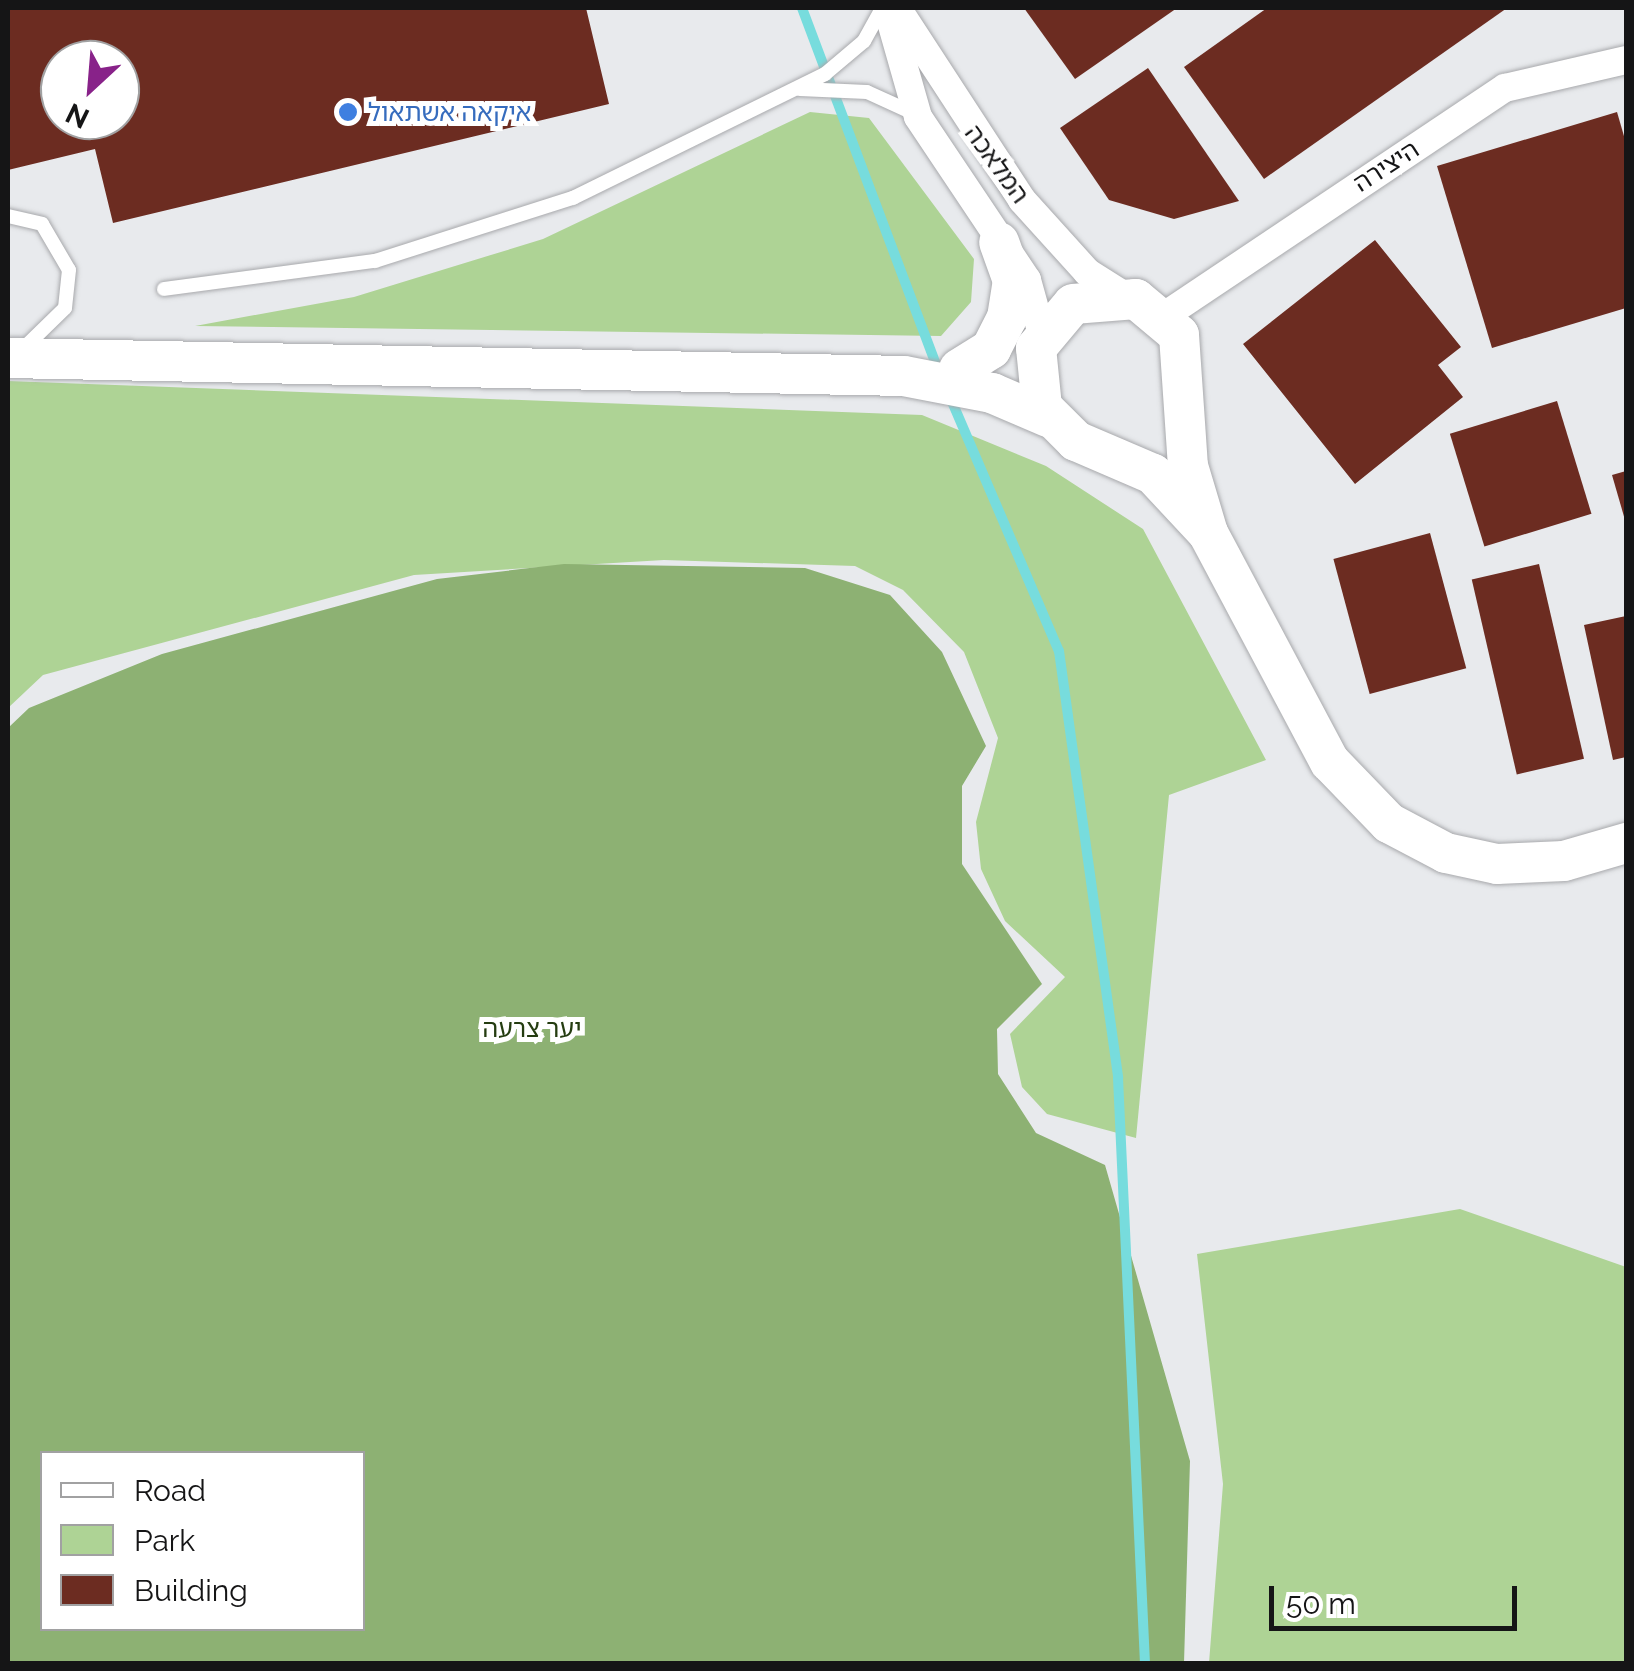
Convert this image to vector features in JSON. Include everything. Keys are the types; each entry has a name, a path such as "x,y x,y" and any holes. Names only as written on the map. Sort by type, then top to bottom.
{"street":[{"name":"המלאכה","path":"884,8 918,117 1034,294 1042,336"},
{"name":"המלאכה","path":"897,8 1014,189 1078,264 1125,296"},
{"name":"היצירה","path":"1164,316 1505,88 1626,60"},
{"path":"959,369 991,349 1007,318 1013,281 999,242"},
{"path":"8,356 904,376 959,369 1013,356 1083,299 1125,296 1164,316 1186,358 1188,466 1208,533 1330,762 1390,823 1446,852 1496,864 1564,861 1626,843"},
{"path":"1042,336 1034,384 1048,417"},
{"path":"904,376 992,393 1048,417 1153,474 1208,533"},
{"path":"1100,448 1157,433 1184,393"}],"lane":[{"path":"164,289 324,271 475,233 620,178 846,58 884,8"},
{"path":"789,90 868,92 918,117"},
{"path":"8,216 55,236 70,289 54,326 8,356"}],"green space":[{"path":"810,112 869,118 974,259 971,302 941,336 195,326 354,297 543,239"},
{"path":"8,381 922,415 1046,466 1143,529 1266,760 1169,795 1136,1138 1047,1114 1022,1087 1010,1034 1065,977 1005,921 981,869 976,822 998,738 964,652 903,590 855,566 664,560 414,575 43,675 8,708"},
{"name":"יער צרעה","path":"564,564 805,568 890,595 942,652 986,746 962,786 962,864 1042,984 997,1029 998,1074 1036,1133 1105,1165 1190,1461 1184,1663 8,1663 8,728 29,708 162,654 437,579"},
{"path":"1460,1209 1626,1267 1626,1663 1209,1663 1223,1484 1197,1254"}],"building":[{"name":"איקאה אשתאול","path":"8,8 586,8 609,104 113,223 95,149 8,170"},
{"path":"1024,8 1177,8 1075,79"},
{"path":"1267,8 1507,8 1264,179 1184,67"},
{"path":"1148,68 1239,201 1174,219 1109,200 1060,128"},
{"path":"1617,112 1626,143 1626,308 1492,348 1437,166"},
{"path":"1375,240 1461,347 1438,365 1463,397 1355,484 1243,344"},
{"path":"1557,401 1591,514 1484,547 1450,434"},
{"path":"1626,471 1626,520 1625,520 1612,475"},
{"path":"1430,533 1466,668 1370,694 1333,559"},
{"path":"1539,564 1584,759 1517,774 1472,580"},
{"path":"1626,616 1626,757 1613,760 1584,625"}],"waterway":[{"path":"802,8 939,372"},
{"path":"950,397 1059,651 1118,1078 1145,1664"}],"place":[{"name":"איקאה אשתאול","path":"348,112"}]}
